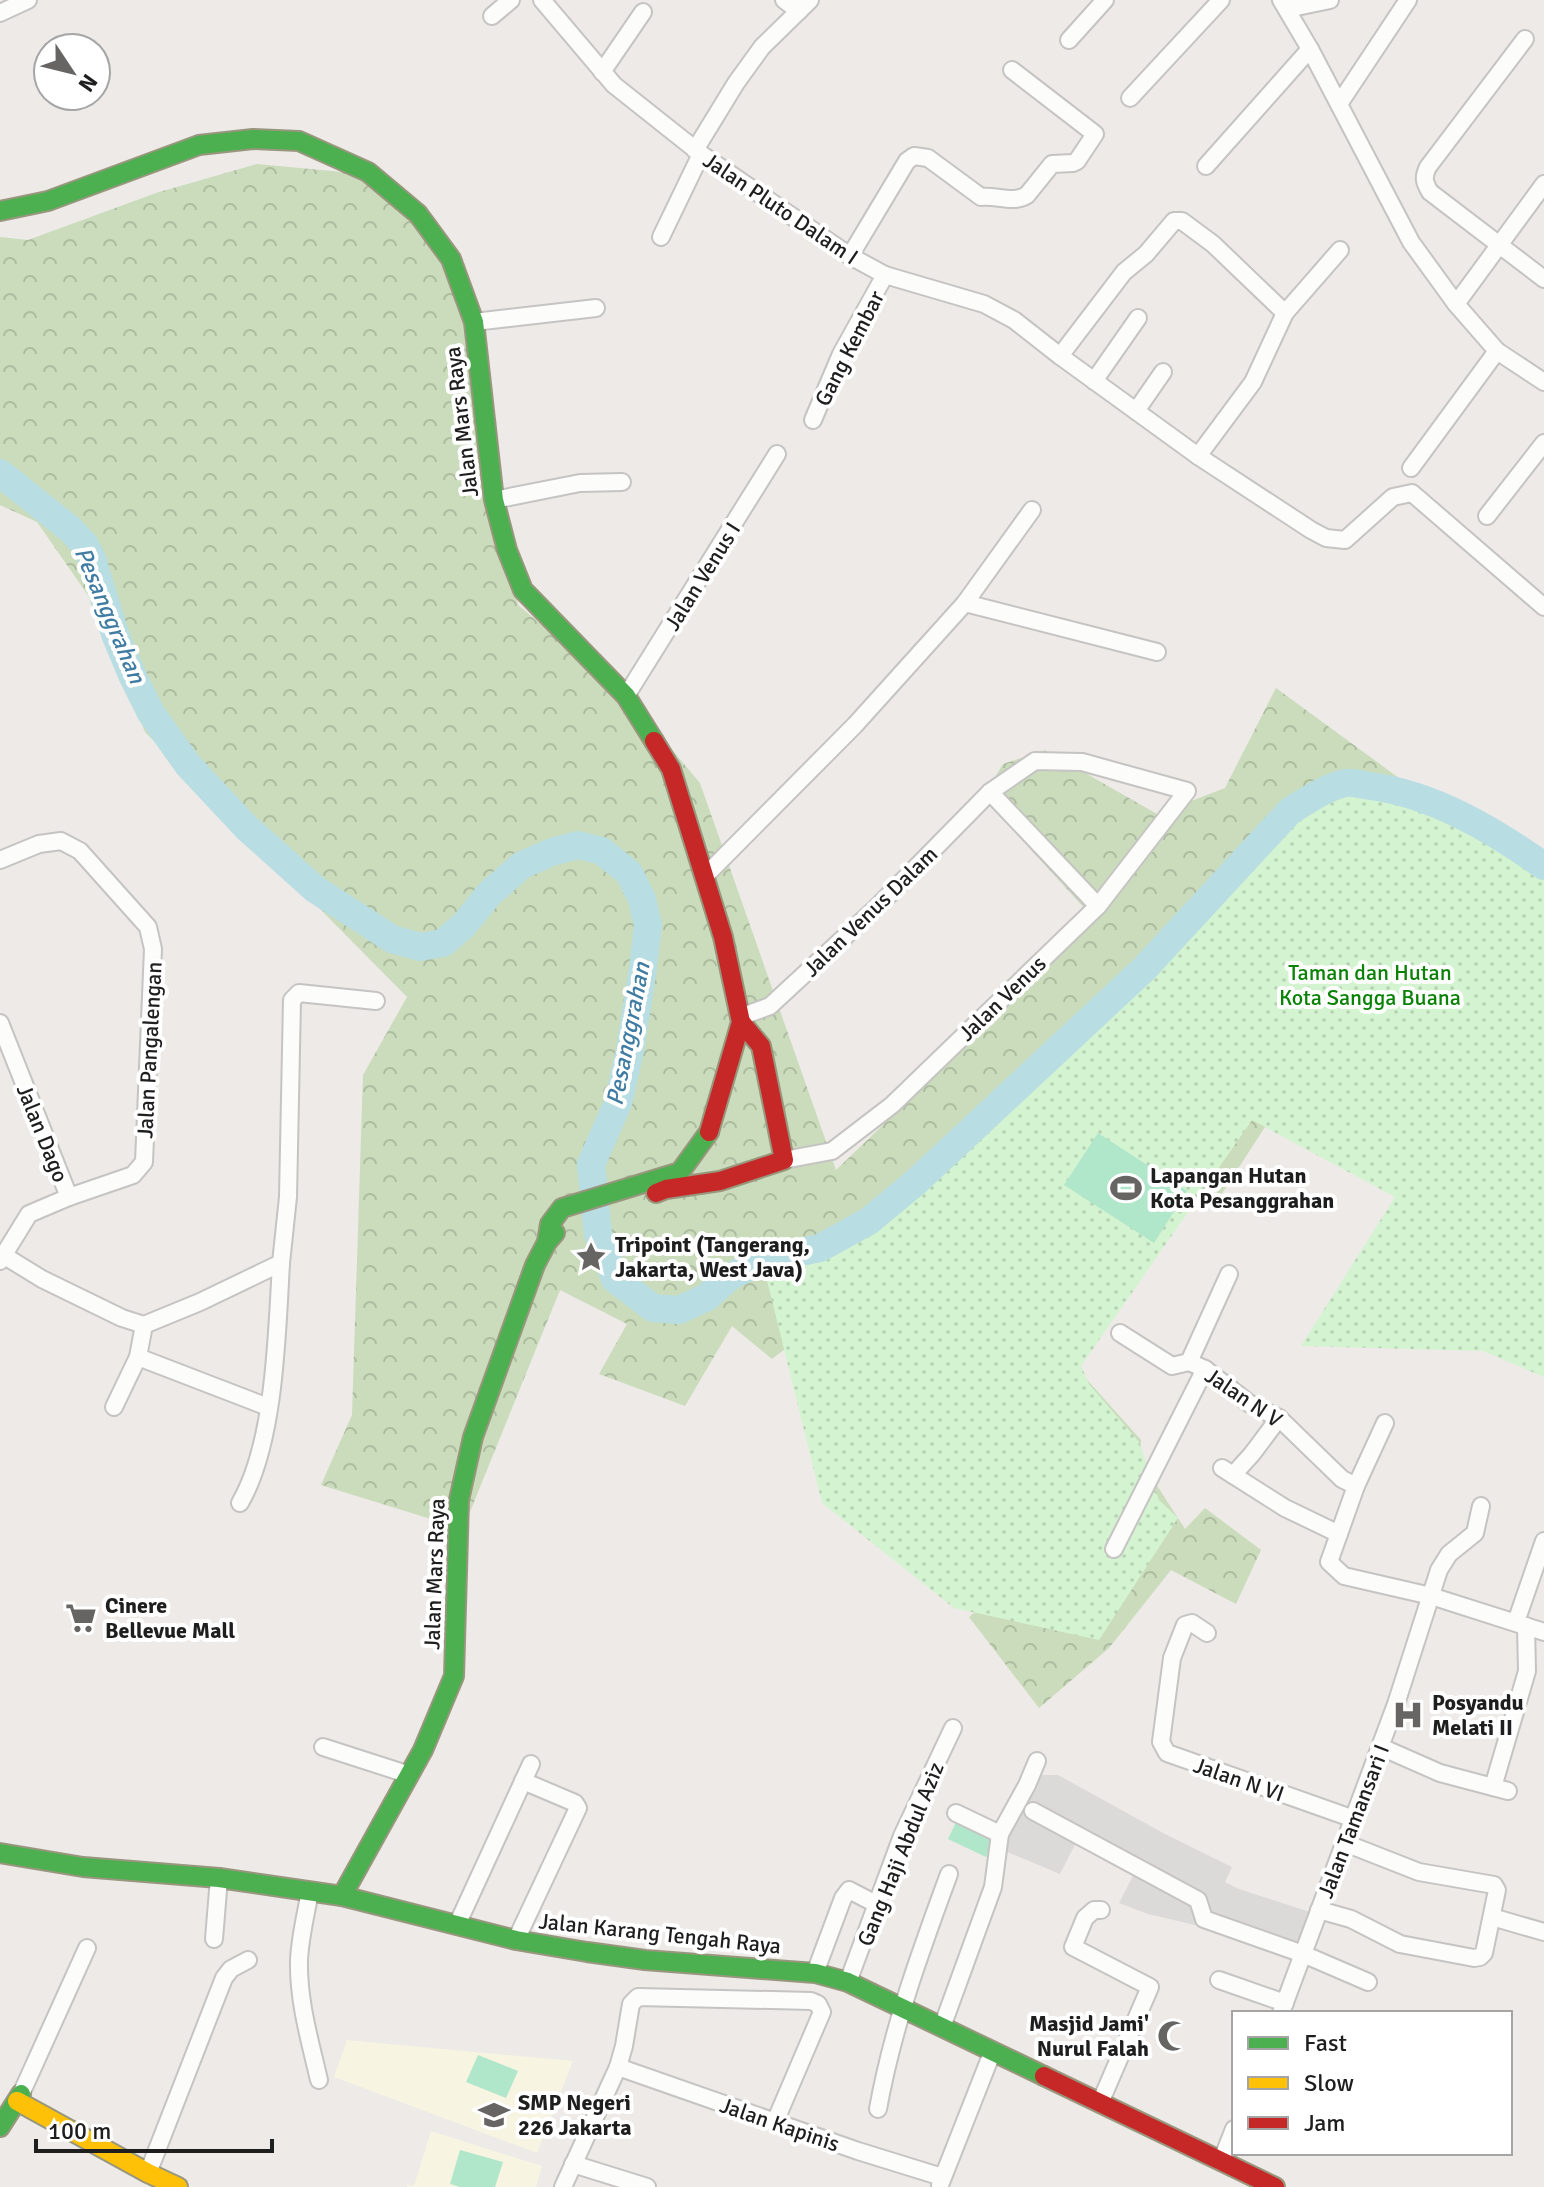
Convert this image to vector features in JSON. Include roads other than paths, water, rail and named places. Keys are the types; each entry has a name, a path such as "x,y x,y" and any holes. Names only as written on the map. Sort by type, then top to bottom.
{"street":[{"path":"0,13 28,0"},
{"path":"492,16 511,0"},
{"name":"Jalan Pluto Dalam I","path":"542,0 614,85 698,152 850,256 885,275 984,304 1014,320 1198,456 1326,538 1345,540 1393,497 1412,493 1544,607"},
{"path":"784,0 804,5"},
{"path":"1069,40 1105,0"},
{"path":"1130,98 1221,0"},
{"path":"1330,0 1284,5 1411,242 1460,298 1497,351 1544,382"},
{"path":"1339,104 1408,0"},
{"path":"661,237 698,152 736,83 762,47 804,5"},
{"path":"602,72 643,12"},
{"path":"1525,39 1424,175 1430,192 1495,250 1544,279"},
{"path":"1206,166 1310,49"},
{"path":"850,256 907,161 914,156 928,158 981,197 1016,200 1024,199 1052,164 1077,161 1095,134 1012,70"},
{"name":"Jalan Mars Raya","path":"0,211 48,201 199,145 253,139 299,141 368,172 418,214 451,259 474,322 494,500 507,550 523,590 626,696 671,769 723,937 741,1020 761,1046 784,1160 720,1181 620,1199 564,1215 535,1265 473,1437 459,1500 454,1676 423,1750 347,1887"},
{"path":"1460,298 1544,184"},
{"path":"1060,356 1124,272 1146,254 1174,221 1182,221 1213,244 1285,313"},
{"path":"1198,456 1253,382 1285,313 1340,250"},
{"name":"Gang Kembar","path":"813,420 841,354 885,275"},
{"path":"474,322 596,308"},
{"path":"1094,381 1138,318"},
{"path":"1411,468 1497,351"},
{"path":"1136,411 1163,372"},
{"path":"1487,516 1544,443"},
{"name":"Jalan Venus I","path":"626,696 777,454"},
{"path":"494,500 580,483 622,482"},
{"path":"704,877 855,725 965,603 1032,510"},
{"path":"965,603 1157,652"},
{"name":"Jalan Venus Dalam","path":"741,1020 770,1006 877,907 990,792 1035,761 1082,762 1187,791"},
{"name":"Jalan Venus","path":"784,1160 832,1151 892,1105 1098,906 1187,791"},
{"path":"990,792 1098,906"},
{"name":"Jalan Pangalengan","path":"0,860 39,844 61,841 80,851 148,927 153,949 144,1162 133,1175 29,1214 1,1258"},
{"path":"240,1503 261,1451 275,1358 288,1197 292,1000 299,993 376,1001"},
{"name":"Jalan Mars Raya","path":"620,1199 680,1172 707,1136 741,1020"},
{"name":"Jalan Dago","path":"0,1023 69,1197"},
{"path":"1,1258 122,1318 144,1325 281,1263"},
{"path":"1189,1362 1229,1274"},
{"path":"114,1407 138,1357 144,1325"},
{"name":"Jalan N V","path":"1120,1333 1172,1366 1189,1362 1205,1369 1250,1404 1279,1418 1342,1479 1356,1486"},
{"path":"138,1357 268,1407"},
{"path":"1114,1549 1205,1369"},
{"path":"1279,1418 1252,1454 1227,1471 1285,1508 1339,1534"},
{"path":"1385,1423 1356,1486 1329,1562 1344,1576 1431,1596 1544,1632"},
{"name":"Jalan Tamansari I","path":"1219,1980 1283,2008 1381,1747 1439,1570 1449,1554 1475,1533 1481,1506"},
{"path":"1381,1747 1440,1773 1501,1789 1527,1671 1521,1624 1544,1541"},
{"name":"Jalan N VI","path":"1207,1633 1192,1623 1185,1625 1172,1658 1161,1742 1167,1753 1354,1819"},
{"name":"Gang Haji Abdul Aziz","path":"848,1982 902,1836 953,1728"},
{"path":"323,1747 410,1775"},
{"path":"942,2027 993,1887 1000,1834 1037,1761"},
{"path":"457,1925 531,1764"},
{"path":"516,1940 578,1808 575,1803 523,1781"},
{"path":"1033,1811 1198,1900 1204,1919 1303,1954 1368,1982"},
{"path":"956,1813 1000,1834"},
{"path":"1319,1910 1351,1919 1400,1944 1474,1958 1484,1953 1497,1890 1494,1885 1419,1872 1345,1843"},
{"name":"Jalan Karang Tengah Raya","path":"0,1853 83,1867 219,1878 310,1891 347,1887 377,1905 516,1940 645,1960 815,1973 848,1982 903,2007 992,2053 1275,2187"},
{"path":"878,2109 887,2061 903,2007 949,1874"},
{"path":"214,1939 219,1878"},
{"path":"815,1973 843,1898 849,1890 878,1905"},
{"path":"310,1891 299,1960 305,2021 319,2080"},
{"path":"1100,2103 1150,1987 1073,1947 1085,1918 1094,1910 1101,1910"},
{"path":"1492,1917 1544,1932"},
{"path":"0,2127 87,1948"},
{"path":"13,2096 163,2182 224,1978 231,1969 248,1960"},
{"path":"563,2187 618,2067 631,2004 638,1997 811,2001 818,2004 822,2012 775,2122"},
{"path":"941,2182 992,2053"},
{"name":"Jalan Kapinis","path":"618,2067 941,2182"},
{"path":"1221,2162 1232,2134"},
{"path":"573,2164 647,2187"}],"waterway":[{"name":"Pesanggrahan","path":"0,473 70,529 85,545 133,677 151,713 188,765 246,827 315,889 392,939 420,947 443,943 464,925 489,894 522,865 552,852 578,845 602,851 629,873 642,899 648,925 643,968 618,1103 591,1164 598,1234 615,1279 653,1308 679,1310 707,1297 728,1278 762,1260 820,1248 869,1221 917,1181 1144,969 1290,811 1324,791 1352,783 1417,797 1483,827 1544,866"}],"place":[{"name":"Lapangan Hutan Kota Pesanggrahan","path":"1126,1188"},
{"name":"Tripoint (Tangerang, Jakarta, West Java)","path":"591,1257"},
{"name":"Cinere Bellevue Mall","path":"81,1618"},
{"name":"Posyandu Melati II","path":"1408,1715"},
{"name":"Masjid Jami' Nurul Falah","path":"1173,2036"},
{"name":"SMP Negeri 226 Jakarta","path":"494,2115"}],"park label":[{"name":"Taman dan Hutan Kota Sangga Buana","path":"1370,984"}]}
